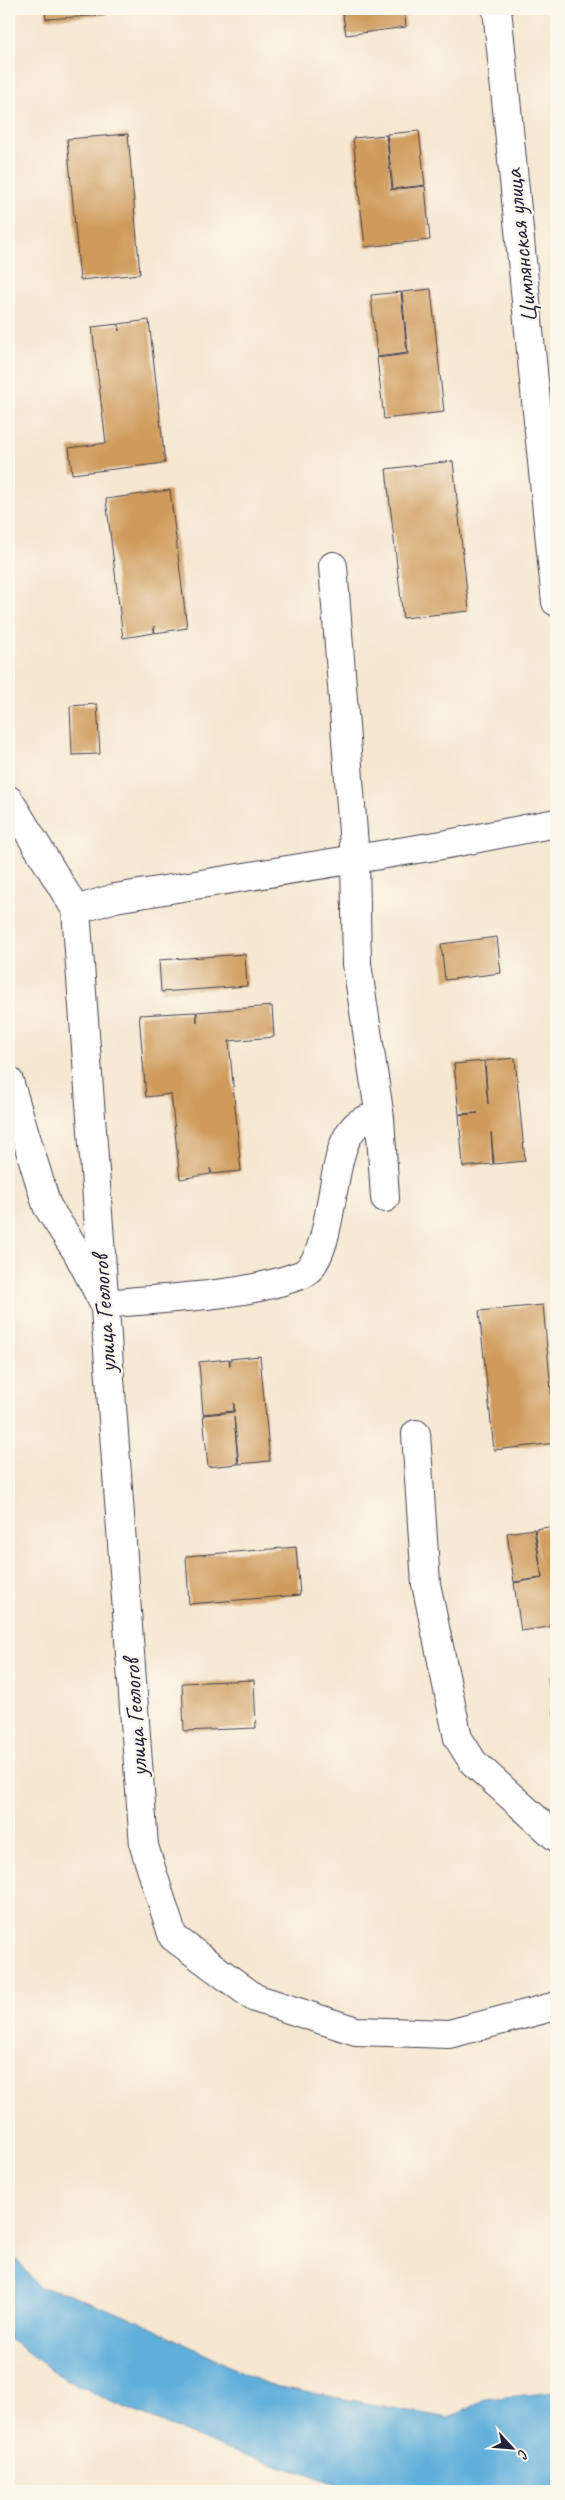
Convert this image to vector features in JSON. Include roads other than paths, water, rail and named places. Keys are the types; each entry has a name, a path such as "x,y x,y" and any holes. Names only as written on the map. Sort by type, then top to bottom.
{"street":[{"name":"Цимлянская улица","path":"497,9 556,602"},
{"path":"333,566 355,859 357,964 380,1118 385,1198"},
{"name":"улица Геологов","path":"9,800 76,910 144,1846 174,1937 255,1998 356,2031 449,2034 556,2006"},
{"path":"76,910 115,898 355,859 556,823"},
{"path":"9,1081 47,1206 77,1252 104,1304 264,1287 306,1273 319,1255 329,1218 337,1167 349,1133 364,1120 380,1118"},
{"path":"416,1434 426,1584 458,1738 473,1762 556,1837"}],"water":[{"path":"9,2255 15,2257 39,2287 67,2293 140,2322 268,2385 448,2418 485,2399 556,2392 556,2491 360,2491 231,2451 109,2401 57,2374 9,2339"}]}
